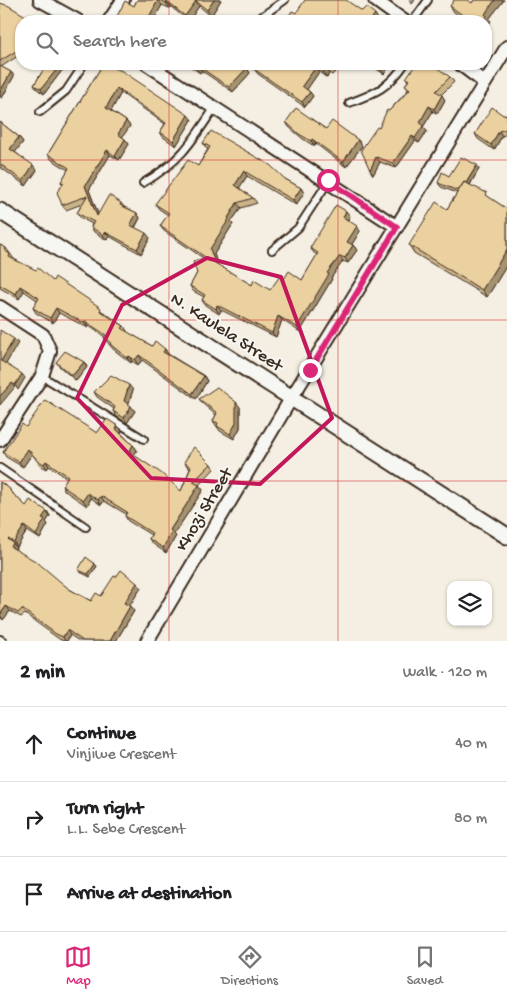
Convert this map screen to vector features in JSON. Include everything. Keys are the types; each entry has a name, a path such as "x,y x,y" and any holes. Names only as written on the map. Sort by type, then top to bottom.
{"street":[{"path":"40,0 67,15"},
{"path":"113,15 123,0"},
{"path":"375,0 396,15"},
{"name":"Khozi Street","path":"492,70 507,47"},
{"path":"156,70 328,180 397,227"},
{"path":"468,70 484,82"},
{"name":"Khozi Street","path":"147,641 292,397 492,70"},
{"name":"N. Kaulela Street","path":"0,211 507,536"},
{"path":"0,307 34,328 48,342 50,352 42,376 0,440"}],"lane":[{"path":"264,15 285,0"},
{"path":"417,15 428,0"},
{"path":"40,112 66,91 80,70"},
{"path":"349,103 382,90 400,70"},
{"path":"143,183 171,166 183,153 215,107"},
{"path":"272,250 298,228 328,180"},
{"path":"42,376 144,439"},
{"path":"0,468 86,527"}],"highlighted area":[{"path":"207,258 281,277 332,418 260,484 151,478 77,398 122,305"}],"building":[{"path":"137,0 158,0 150,15 118,15 125,1 134,6"},
{"path":"160,0 214,0 207,10 196,1 186,15"},
{"path":"305,0 346,0 362,11 366,7 375,14 289,15 292,11 296,13"},
{"path":"454,0 468,0 472,3 474,0 495,0 486,15 462,15 450,6"},
{"path":"0,3 24,15 15,15 15,52 0,61"},
{"path":"0,66 11,72 0,92"},
{"path":"43,70 56,70 41,89 34,85"},
{"path":"99,70 122,71 188,115 173,141 160,132 166,123 117,88 106,108 126,121 118,134 125,139 115,156 107,150 85,186 97,216 109,195 121,203 120,205 137,213 130,225 146,233 137,249 105,232 103,235 91,227 94,222 77,213 87,196 62,205 57,192 64,183 61,182 69,168 48,154"},
{"path":"204,70 245,70 229,87"},
{"path":"255,70 314,70 302,86 310,92 302,102"},
{"path":"412,70 440,70 450,77 436,91 442,95 434,109 429,106 420,122 423,126 415,138 412,136 393,163 376,157 370,170 361,150 377,127 379,128 387,110 389,111 410,89 405,85 409,80 406,78"},
{"path":"492,107 503,115 507,114 507,129 499,131 491,145 475,134"},
{"path":"296,108 326,129 332,121 358,140 343,162 312,139 311,141 299,134 286,122"},
{"path":"0,122 19,137 10,149 33,165 23,181 0,164"},
{"path":"211,131 270,165 285,179 301,188 293,200 244,171 235,185 253,198 237,203 228,218 210,249 215,263 252,285 254,280 270,290 280,276 284,279 289,271 302,280 318,253 310,248 336,205 346,211 343,217 357,226 347,242 353,245 345,258 340,256 327,273 329,274 297,327 278,316 272,333 217,305 216,309 202,300 205,295 190,286 197,273 193,262 205,257 160,226 169,213 155,204 188,160 198,166 210,147 203,143"},
{"path":"461,157 477,165 466,183 464,182 458,191 438,183 442,172 449,176"},
{"path":"464,182 487,193 486,195 507,209 507,249 482,290 409,245 436,202 447,209"},
{"path":"0,245 6,248 5,251 10,254 9,257 36,270 38,268 53,281 55,277 101,308 100,311 124,326 122,328 126,331 152,346 155,341 165,349 163,352 204,376 192,394 139,355 135,360 129,356 127,358 110,344 111,342 104,338 106,335 85,321 84,323 56,308 50,318 33,308 39,298 20,286 16,294 0,285"},
{"path":"0,330 14,339 1,361 22,374 15,385 12,383 0,396"},
{"path":"65,351 84,362 72,376 56,362"},
{"path":"111,375 129,385 124,401 131,406 124,418 113,411 115,407 94,392"},
{"path":"217,387 236,402 236,423 230,434 217,426 218,423 213,421 217,413 199,399"},
{"path":"45,400 97,433 107,419 118,426 116,429 133,445 129,452 161,473 181,491 191,467 184,462 194,447 211,464 193,482 199,485 170,530 172,531 163,548 149,539 152,533 125,516 127,512 101,496 98,500 88,493 83,500 62,486 68,476 46,461 44,464 38,461 28,449 19,462 3,452 22,424 26,427"},
{"path":"0,482 10,489 26,506 30,500 47,511 42,518 45,519 36,535 24,526 14,542 8,539 13,543 11,547 37,562 69,589 91,601 96,593 101,596 114,576 116,577 121,570 137,583 124,603 130,606 110,641 83,641 67,630 63,637 22,609 18,613 6,606 0,615"},
{"path":"86,557 95,564 88,574 78,570"}],"route":[{"path":"310,370 397,227 328,180"}]}
